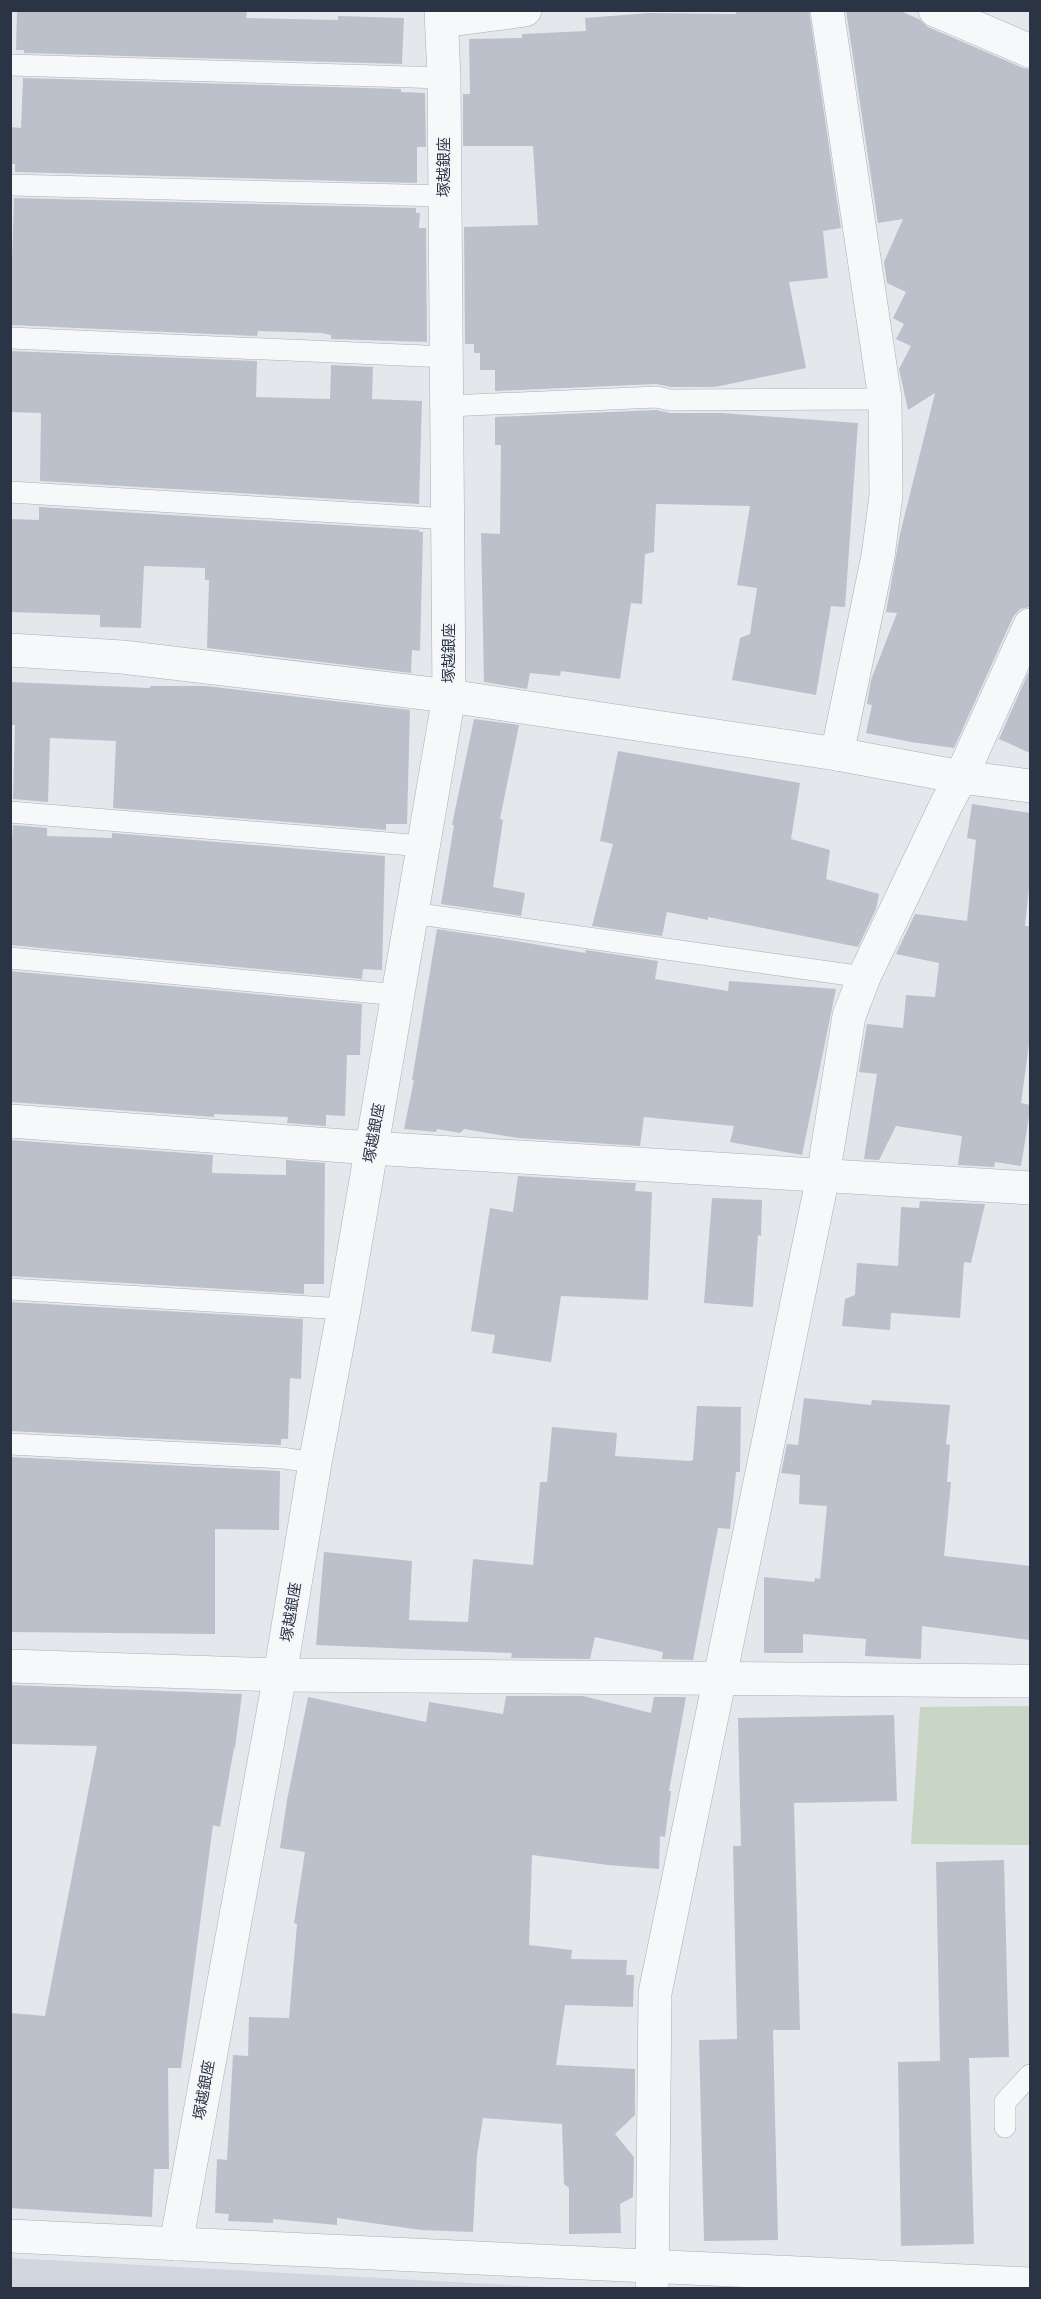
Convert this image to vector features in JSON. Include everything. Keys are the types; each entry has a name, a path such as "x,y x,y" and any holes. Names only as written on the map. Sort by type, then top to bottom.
{"street":[{"path":"441,16 525,10"},
{"path":"827,10 885,399 886,495 878,556 837,754"},
{"path":"935,10 1030,51"},
{"name":"塚越銀座","path":"176,2244 280,1675 315,1463 345,1309 449,696 448,406 444,78 441,16"},
{"path":"652,2278 655,1993 823,1176 849,1016 864,977 961,777 1030,625"},
{"path":"10,650 122,657 449,696 837,754 961,777 1030,786"},
{"path":"10,1120 371,1148 1030,1188"},
{"path":"10,1666 280,1675 1030,1681"},
{"path":"10,2236 176,2244 652,2278 1030,2284"}],"lane":[{"path":"10,65 444,78"},
{"path":"10,185 444,196"},
{"path":"10,338 447,357"},
{"path":"448,406 657,397 669,400 885,399"},
{"path":"10,492 449,519"},
{"path":"10,812 423,846"},
{"path":"412,913 864,977"},
{"path":"10,958 398,995"},
{"path":"10,1289 345,1309"},
{"path":"10,1444 283,1458 315,1463"},
{"path":"1005,2127 1005,2102 1030,2075"}],"shaded area":[{"path":"11,2258 564,2288 11,2288"}],"green space":[{"path":"1030,1706 1030,1845 911,1844 920,1707"}],"building":[{"path":"17,10 197,10 247,12 246,18 338,20 338,16 404,18 402,64 24,53 24,50 16,50"},
{"path":"736,10 809,10 841,228 823,231 828,278 789,282 806,368 715,387 671,387 656,384 495,391 495,370 480,370 480,353 474,353 474,344 465,344 464,227 538,225 533,146 463,146 463,94 470,94 469,39 522,38 522,34 586,31 585,18 649,13 736,14"},
{"path":"846,10 898,10 919,19 928,27 1030,69 1030,607 1020,609 1013,617 954,748 866,733 872,705 867,704 871,680 897,613 886,612 900,534 935,393 908,410 899,369 911,346 896,339 904,324 893,318 906,292 887,283 884,262 903,219 878,223"},
{"path":"23,78 401,89 401,92 425,93 426,147 417,147 417,183 15,172 15,164 10,164 10,127 21,128"},
{"path":"14,198 416,208 416,213 420,213 419,228 426,228 427,342 331,339 331,335 322,333 258,331 257,336 10,325"},
{"path":"10,351 257,361 256,397 330,399 331,365 373,367 372,399 422,401 419,504 40,481 41,413 10,412"},
{"path":"656,410 670,413 721,413 858,423 845,607 831,606 816,695 732,680 740,638 750,634 757,588 737,585 750,506 656,504 654,552 645,554 642,604 631,603 620,679 561,671 560,676 530,673 527,689 484,682 481,533 500,534 501,445 495,445 495,417"},
{"path":"39,507 419,530 423,532 420,651 412,650 411,673 207,648 209,580 205,580 205,568 144,566 141,628 100,627 100,615 10,612 10,519 39,520"},
{"path":"1030,669 1030,753 999,739"},
{"path":"10,682 150,688 150,686 206,686 410,710 407,824 386,824 386,830 113,808 116,741 50,738 48,802 13,799 15,725 10,725"},
{"path":"474,719 519,725 500,819 503,820 493,887 525,893 521,916 441,904 454,825 452,825"},
{"path":"618,751 800,783 791,839 830,850 826,879 879,894 876,909 858,947 708,917 708,920 667,912 662,936 592,926 613,844 600,841"},
{"path":"972,804 1030,813 1030,878 1025,926 1030,926 1030,1037 1021,1103 1030,1105 1030,1110 1021,1166 995,1162 994,1167 958,1165 962,1136 896,1126 879,1160 864,1159 877,1074 859,1072 867,1024 903,1028 906,995 935,997 939,963 896,954 915,914 967,921 976,840 967,838"},
{"path":"13,825 47,828 47,836 112,838 112,833 385,856 382,970 363,969 362,979 10,945 10,841 12,841"},
{"path":"437,929 585,953 586,950 658,961 655,979 728,991 729,981 836,989 802,1155 730,1142 734,1126 644,1117 640,1146 518,1138 464,1129 460,1133 437,1129 436,1132 404,1129 414,1080 412,1080"},
{"path":"10,971 362,1004 360,1055 347,1055 345,1116 326,1115 326,1126 287,1123 288,1117 214,1114 214,1117 10,1102"},
{"path":"10,1140 213,1155 212,1173 286,1175 286,1160 325,1163 324,1284 304,1284 304,1294 10,1276"},
{"path":"518,1176 636,1183 635,1191 652,1192 648,1300 561,1296 551,1362 492,1353 495,1335 471,1331 490,1208 513,1212"},
{"path":"712,1198 762,1200 761,1236 758,1235 753,1307 704,1303"},
{"path":"920,1201 985,1204 971,1263 964,1262 960,1318 891,1313 890,1330 842,1326 845,1299 855,1295 857,1263 898,1266 901,1207 919,1208"},
{"path":"10,1302 303,1319 301,1379 290,1378 288,1439 281,1439 281,1445 10,1431"},
{"path":"804,1398 871,1405 872,1400 950,1405 946,1444 950,1445 947,1482 951,1482 944,1556 1030,1566 1030,1640 922,1626 921,1659 865,1656 866,1639 803,1634 803,1653 764,1653 764,1577 814,1582 815,1578 820,1579 827,1506 799,1504 800,1475 781,1473 787,1444 798,1445"},
{"path":"697,1406 741,1407 740,1472 736,1472 730,1529 718,1528 693,1660 662,1659 663,1652 595,1637 590,1659 511,1658 512,1653 316,1645 324,1552 412,1561 409,1620 468,1622 473,1559 533,1565 540,1482 547,1482 552,1427 617,1433 615,1456 690,1461 693,1460"},
{"path":"10,1457 280,1471 279,1530 215,1529 215,1634 10,1632"},
{"path":"10,1685 242,1694 235,1748 220,1827 213,1825 181,2068 168,2068 169,2169 154,2169 152,2217 10,2208 10,2013 45,2016 97,1746 10,1744"},
{"path":"506,1696 583,1696 651,1713 654,1697 686,1697 669,1791 671,1791 665,1837 660,1836 659,1869 532,1855 529,1945 572,1950 571,1959 627,1960 626,1975 634,1975 633,2007 565,2005 556,2065 635,2069 635,2115 615,2134 634,2157 633,2197 620,2204 621,2233 569,2234 569,2188 564,2184 562,2124 483,2118 477,2155 473,2232 421,2230 337,2218 337,2225 273,2219 273,2223 228,2221 229,2214 215,2213 217,2159 227,2160 233,2055 248,2056 249,2017 289,2018 297,1924 294,1923 305,1852 280,1848 287,1800 308,1697 426,1722 429,1702 503,1714"},
{"path":"894,1715 897,1801 794,1803 800,2030 773,2030 778,2240 704,2241 699,2040 737,2039 733,1846 741,1846 738,1718"},
{"path":"1004,1860 1009,2057 969,2058 974,2244 901,2246 898,2062 940,2061 936,1862"}]}
